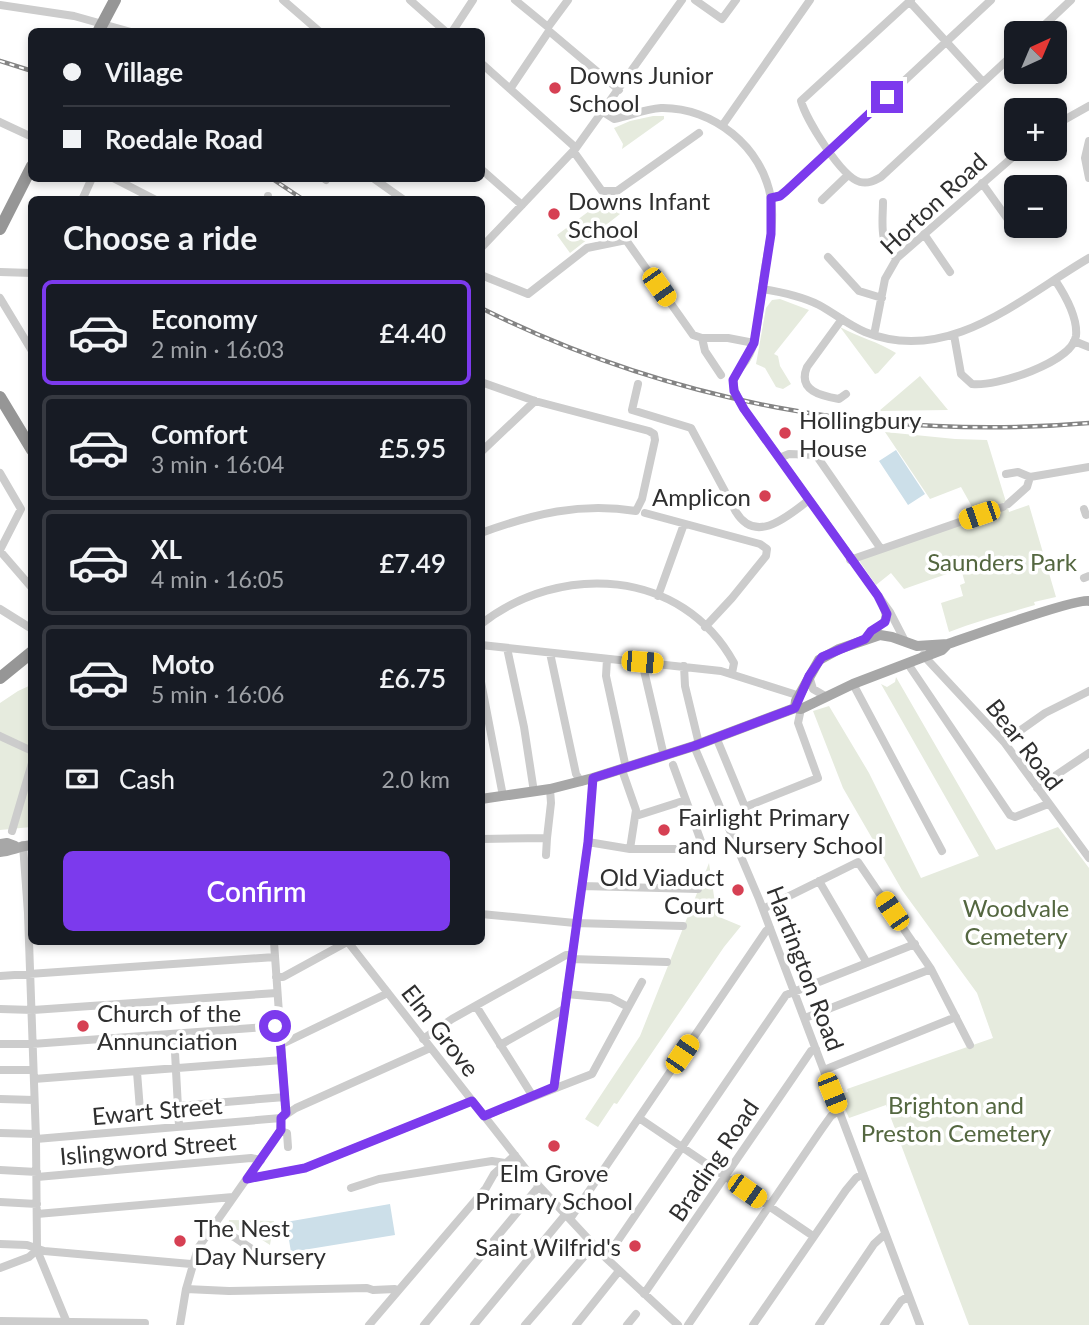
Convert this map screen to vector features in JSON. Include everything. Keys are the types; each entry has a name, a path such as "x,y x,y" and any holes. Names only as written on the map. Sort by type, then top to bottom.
{"highway":[{"path":"100,27 115,0"},
{"path":"0,229 28,174"},
{"path":"0,397 28,443"},
{"path":"0,678 28,659"}],"main road":[{"path":"813,697 809,676 822,657 865,639 880,635 917,646 948,644 1087,598"},
{"path":"905,641 908,664"},
{"path":"485,798 581,782 697,745 798,709 813,697 908,664 942,650 948,644"},
{"path":"798,709 813,697"},
{"path":"0,844 23,845"},
{"path":"0,852 23,845"}],"street":[{"path":"283,0 315,28"},
{"path":"410,0 442,28"},
{"path":"454,28 472,0"},
{"path":"514,0 619,90"},
{"path":"509,89 568,0"},
{"path":"485,244 575,150 682,0"},
{"path":"695,0 722,19 736,0"},
{"path":"722,126 810,0"},
{"path":"771,198 786,191 991,0"},
{"path":"1049,21 1072,0"},
{"path":"983,82 910,1 801,101 828,151 848,175 864,183 881,177 1004,63"},
{"path":"0,5 74,16 100,27"},
{"path":"485,68 575,150 602,191 617,191 699,133"},
{"path":"1067,118 1089,106"},
{"path":"603,112 616,119 645,110 677,109 699,114 722,126 750,152 765,178 771,198 771,227 762,289 754,343 733,380 734,391 850,560 890,611 905,641"},
{"path":"0,122 28,135"},
{"path":"1089,141 1085,158 1089,178"},
{"name":"Horton Road","path":"874,335 887,273 897,258 1008,161"},
{"path":"485,173 522,205"},
{"path":"822,200 848,175"},
{"path":"121,182 148,196"},
{"path":"379,182 398,196"},
{"path":"982,183 1004,214"},
{"path":"134,196 137,190"},
{"path":"883,202 883,242 887,251 897,258"},
{"path":"924,234 950,272"},
{"path":"485,277 528,294 590,246 626,240 693,335 754,343"},
{"path":"828,257 859,291 882,298"},
{"path":"762,289 810,301 874,335 920,341 954,335 1006,312 1089,258"},
{"path":"0,272 28,273"},
{"path":"954,335 961,374 966,381 975,385 1006,380 1058,356 1074,341 1076,329 1070,308 1055,280"},
{"path":"0,298 28,344"},
{"path":"842,319 804,374 813,393 839,399 846,394"},
{"path":"702,338 705,351 721,375"},
{"path":"1074,341 1089,347"},
{"path":"485,383 535,401 645,429 654,434 655,443 642,499 636,510 591,507 560,509 485,532"},
{"path":"638,384 632,410 690,427 736,513 746,523 758,528 771,526 809,500"},
{"path":"485,448 535,401"},
{"path":"779,458 789,454 816,455 881,549"},
{"path":"1006,474 1018,472 1030,477 1089,467"},
{"path":"1,476 21,507 21,512 0,551 28,583"},
{"path":"850,560 1006,506 1027,487 1030,477"},
{"path":"645,513 761,544 766,548 766,556 705,627"},
{"path":"658,596 684,524"},
{"path":"485,621 524,597 565,585 614,583 658,596 681,608 705,627 734,661 732,673"},
{"path":"865,639 886,621 887,614 878,596"},
{"path":"0,609 28,626"},
{"path":"485,645 732,673 813,697 809,676"},
{"name":"Bear Road","path":"917,646 1004,742 1089,859"},
{"path":"508,648 534,792"},
{"path":"550,653 576,774 581,782"},
{"path":"607,659 606,676 636,816 630,849"},
{"path":"642,662 664,756"},
{"path":"908,664 1012,817 1048,804"},
{"name":"Hartington Road","path":"684,666 685,686 697,745 795,991 920,1325"},
{"path":"853,684 942,851"},
{"path":"1004,742 1045,713 1089,691"},
{"path":"485,704 503,796"},
{"path":"716,737 746,807 818,778 798,723 798,709"},
{"path":"0,736 28,749"},
{"path":"1037,788 1089,753"},
{"path":"588,842 630,849 701,849 702,844 673,765"},
{"path":"12,831 28,777"},
{"path":"554,1087 588,842 593,778"},
{"path":"546,855 550,789"},
{"path":"636,816 686,800"},
{"path":"485,839 547,838"},
{"path":"23,845 28,909"},
{"path":"763,909 858,862 931,969 970,1045"},
{"path":"819,881 867,963"},
{"path":"582,886 698,889"},
{"path":"485,914 575,923 683,926"},
{"path":"474,1325 567,1217 770,928"},
{"path":"606,1258 783,998 789,992 915,944"},
{"path":"30,945 37,1250 68,1323"},
{"path":"180,1325 191,1264 198,1248 281,1130 285,1097 274,945"},
{"path":"276,977 293,972 342,945"},
{"name":"Elm Grove","path":"350,945 539,1186 606,1258 678,1325"},
{"path":"423,1039 566,955 667,962"},
{"path":"0,976 275,957"},
{"path":"805,1018 931,969"},
{"path":"484,1116 592,1074 642,982"},
{"path":"0,1009 277,993"},
{"path":"281,1045 381,999 388,993"},
{"path":"566,994 611,998 628,1007"},
{"path":"476,1006 532,1096"},
{"path":"500,1045 564,1009"},
{"path":"824,1070 956,1017"},
{"path":"0,1044 279,1026"},
{"path":"174,1034 180,1126"},
{"name":"Ewart Street","path":"0,1133 36,1137 284,1116 430,1048"},
{"name":"Brading Road","path":"644,1294 811,1051 816,1049"},
{"path":"0,1070 33,1074 137,1072 282,1060"},
{"path":"137,1072 140,1110"},
{"path":"178,1106 285,1097"},
{"path":"0,1099 34,1100"},
{"path":"247,1179 305,1168 472,1101"},
{"path":"688,1325 829,1118 839,1110"},
{"path":"639,1118 813,1236"},
{"path":"281,1130 287,1133 288,1147"},
{"path":"369,1325 505,1163 515,1155"},
{"name":"Islingword Street","path":"0,1170 37,1174 251,1158 261,1160"},
{"path":"351,1188 383,1178 495,1161 505,1163"},
{"path":"753,1325 851,1183 863,1174"},
{"path":"424,1325 539,1186"},
{"path":"37,1214 233,1197"},
{"path":"0,1202 37,1204"},
{"path":"211,1228 233,1237 268,1259"},
{"path":"819,1325 874,1244 885,1234"},
{"path":"0,1244 27,1245 37,1250 191,1264"},
{"path":"525,1325 594,1245"},
{"path":"0,1268 29,1257 37,1250"},
{"path":"576,1325 620,1271"},
{"path":"186,1289 223,1291 367,1288 398,1291"},
{"path":"884,1325 900,1302 909,1296"},
{"path":"630,1324 636,1314"},
{"path":"0,1321 68,1323 145,1320"}],"green space":[{"path":"653,116 664,116 664,119 622,149 623,144 614,128"},
{"path":"608,197 620,214 570,253 557,235"},
{"path":"780,299 809,310 774,354 778,356 780,366 791,384 783,389 776,387 765,368 756,364 766,308 772,300"},
{"path":"840,327 883,346 896,353 875,374"},
{"path":"920,376 948,410 879,411"},
{"path":"885,432 987,440 1006,502 975,512 961,487 930,499"},
{"name":"Saunders Park","path":"1029,505 1056,597 1034,602 1035,605 949,632 941,603 963,596 960,585 965,583 961,569 904,589 891,573 876,585 858,559 1008,508 1009,512"},
{"path":"896,677 996,850 1058,827 1089,868 1089,1325 969,1325 886,1105 849,1118 838,1093 848,1092 847,1089 993,1038 977,993 902,890 843,788 813,711 829,706 869,773 921,878 979,856 881,684 887,687 895,682"},
{"path":"28,686 28,827 0,830 0,703"},
{"path":"709,863 717,916 741,926 617,1104 614,1103 598,1127 585,1119 640,1036"},
{"path":"229,1220 274,1221 270,1245 256,1236 228,1227"}],"water":[{"path":"896,450 925,494 908,505 879,461"},
{"path":"390,1204 395,1235 291,1252 286,1222"}],"railway":[{"path":"0,61 28,70"},
{"path":"277,182 298,196"},
{"path":"485,310 553,341 626,368 777,408 932,426 1011,427 1089,423"}],"place":[{"name":"Downs Junior School","path":"555,88"},
{"name":"Downs Infant School","path":"554,214"},
{"name":"Hollingbury House","path":"785,433"},
{"name":"Amplicon","path":"765,496"},
{"name":"Fairlight Primary and Nursery School","path":"664,830"},
{"name":"Old Viaduct Court","path":"738,890"},
{"name":"Church of the Annunciation","path":"83,1026"},
{"name":"Elm Grove Primary School","path":"554,1146"},
{"name":"The Nest Day Nursery","path":"180,1241"},
{"name":"Saint Wilfrid's","path":"635,1246"}],"route":[{"path":"275,1026 279,1026 286,1113 281,1118 281,1130 247,1179 305,1168 472,1101 484,1116 554,1087 593,803 593,778 670,755 795,708 809,676 822,657 865,639 871,631 885,622 887,614 878,596 744,409 732,383 754,343 771,234 771,198 786,191 887,97"}],"park label":[{"name":"Woodvale Cemetery","path":"1016,921"},
{"name":"Brighton and Preston Cemetery","path":"956,1118"}]}
